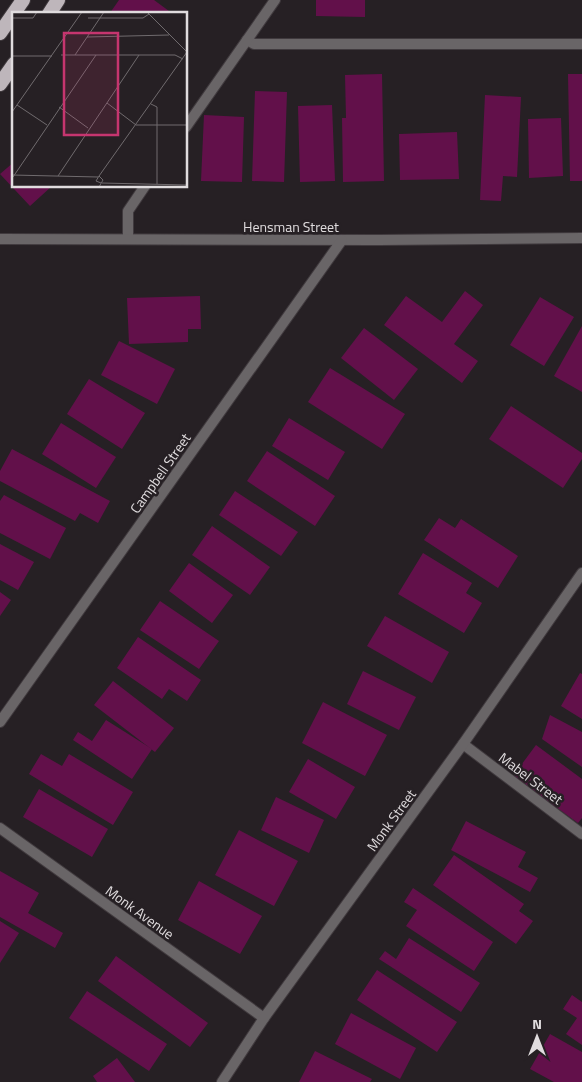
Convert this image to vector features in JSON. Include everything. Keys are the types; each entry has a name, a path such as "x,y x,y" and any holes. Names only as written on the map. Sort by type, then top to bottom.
{"highway":[{"path":"15,12 23,0"},
{"path":"49,12 58,0"},
{"path":"0,33 12,16"},
{"path":"0,84 12,67"}],"street":[{"path":"188,124 275,0"},
{"path":"247,40 254,44 582,44"},
{"path":"128,239 128,211 144,188"},
{"name":"Hensman Street","path":"0,238 342,240 582,238"},
{"name":"Campbell Street","path":"0,722 342,240"},
{"name":"Monk Street","path":"222,1082 264,1018 463,744 582,573"},
{"name":"Mabel Street","path":"463,744 582,834"},
{"name":"Monk Avenue","path":"0,828 264,1018"}],"building":[{"path":"119,0 154,0 170,12 111,12"},
{"path":"316,0 365,0 365,17 316,16"},
{"path":"382,74 384,181 343,182 342,118 346,118 345,75"},
{"path":"568,74 582,74 582,181 570,181"},
{"path":"255,91 287,92 284,182 252,181"},
{"path":"485,95 521,97 517,177 503,176 501,201 480,200"},
{"path":"332,105 335,181 300,182 298,106"},
{"path":"204,115 244,117 242,182 201,181"},
{"path":"561,118 563,176 529,178 528,119"},
{"path":"457,132 459,179 400,180 399,134"},
{"path":"12,164 12,187 0,174"},
{"path":"13,188 50,188 30,206"},
{"path":"465,291 483,305 454,344 478,361 462,383 384,325 406,296 442,322"},
{"path":"200,296 201,329 188,329 188,342 129,344 127,298"},
{"path":"540,297 574,317 544,366 510,345"},
{"path":"582,326 582,392 554,376"},
{"path":"364,328 418,369 394,400 341,358"},
{"path":"119,341 175,369 157,404 101,375"},
{"path":"330,368 405,414 382,449 308,402"},
{"path":"89,379 145,413 122,449 67,414"},
{"path":"511,406 582,453 582,459 563,488 489,439"},
{"path":"289,418 345,452 328,480 272,446"},
{"path":"61,423 116,457 96,488 42,454"},
{"path":"12,449 110,501 98,523 80,513 75,521 0,481 0,471"},
{"path":"267,451 335,496 315,526 247,481"},
{"path":"235,491 298,532 281,556 219,515"},
{"path":"4,495 66,528 50,559 0,533 0,501"},
{"path":"439,518 455,528 461,519 518,556 498,588 424,540"},
{"path":"212,526 270,567 250,595 192,555"},
{"path":"0,544 34,562 18,590 0,580"},
{"path":"423,553 472,583 466,593 482,603 464,633 398,594"},
{"path":"189,563 233,595 212,623 169,591"},
{"path":"0,592 11,600 0,616"},
{"path":"160,601 219,641 199,669 140,630"},
{"path":"385,616 449,652 432,683 367,646"},
{"path":"138,637 201,680 187,701 169,689 162,699 117,668"},
{"path":"363,671 416,697 399,730 347,704"},
{"path":"580,673 582,674 582,719 561,706"},
{"path":"113,681 174,728 155,752 94,705"},
{"path":"323,702 387,735 365,776 302,743"},
{"path":"550,715 582,732 582,767 542,739"},
{"path":"106,720 152,749 132,779 73,740 78,732 92,741"},
{"path":"536,745 582,779 582,818 578,823 513,776"},
{"path":"41,754 62,766 69,754 133,792 113,825 29,774"},
{"path":"308,759 355,787 336,819 289,792"},
{"path":"39,789 108,829 92,857 23,817"},
{"path":"276,797 324,820 309,853 261,830"},
{"path":"466,821 526,852 518,867 538,878 530,892 451,850"},
{"path":"239,830 298,861 274,906 215,875"},
{"path":"454,855 524,904 519,911 533,921 516,944 433,885"},
{"path":"0,871 39,893 28,913 63,933 55,948 0,917"},
{"path":"199,881 262,916 240,954 178,920"},
{"path":"413,888 493,942 474,971 406,926 417,910 404,902"},
{"path":"0,921 19,933 0,963"},
{"path":"409,938 480,983 461,1012 379,959 385,951 396,959"},
{"path":"116,956 208,1023 190,1047 98,981"},
{"path":"377,970 457,1022 437,1052 357,1000"},
{"path":"87,991 167,1044 149,1071 69,1018"},
{"path":"572,995 582,1002 582,1045 566,1034 577,1018 563,1009"},
{"path":"351,1013 416,1048 400,1079 335,1044"},
{"path":"550,1034 582,1052 582,1082 554,1082 530,1069"},
{"path":"315,1051 372,1079 370,1082 299,1082"},
{"path":"117,1058 135,1082 97,1082 93,1076"}]}
